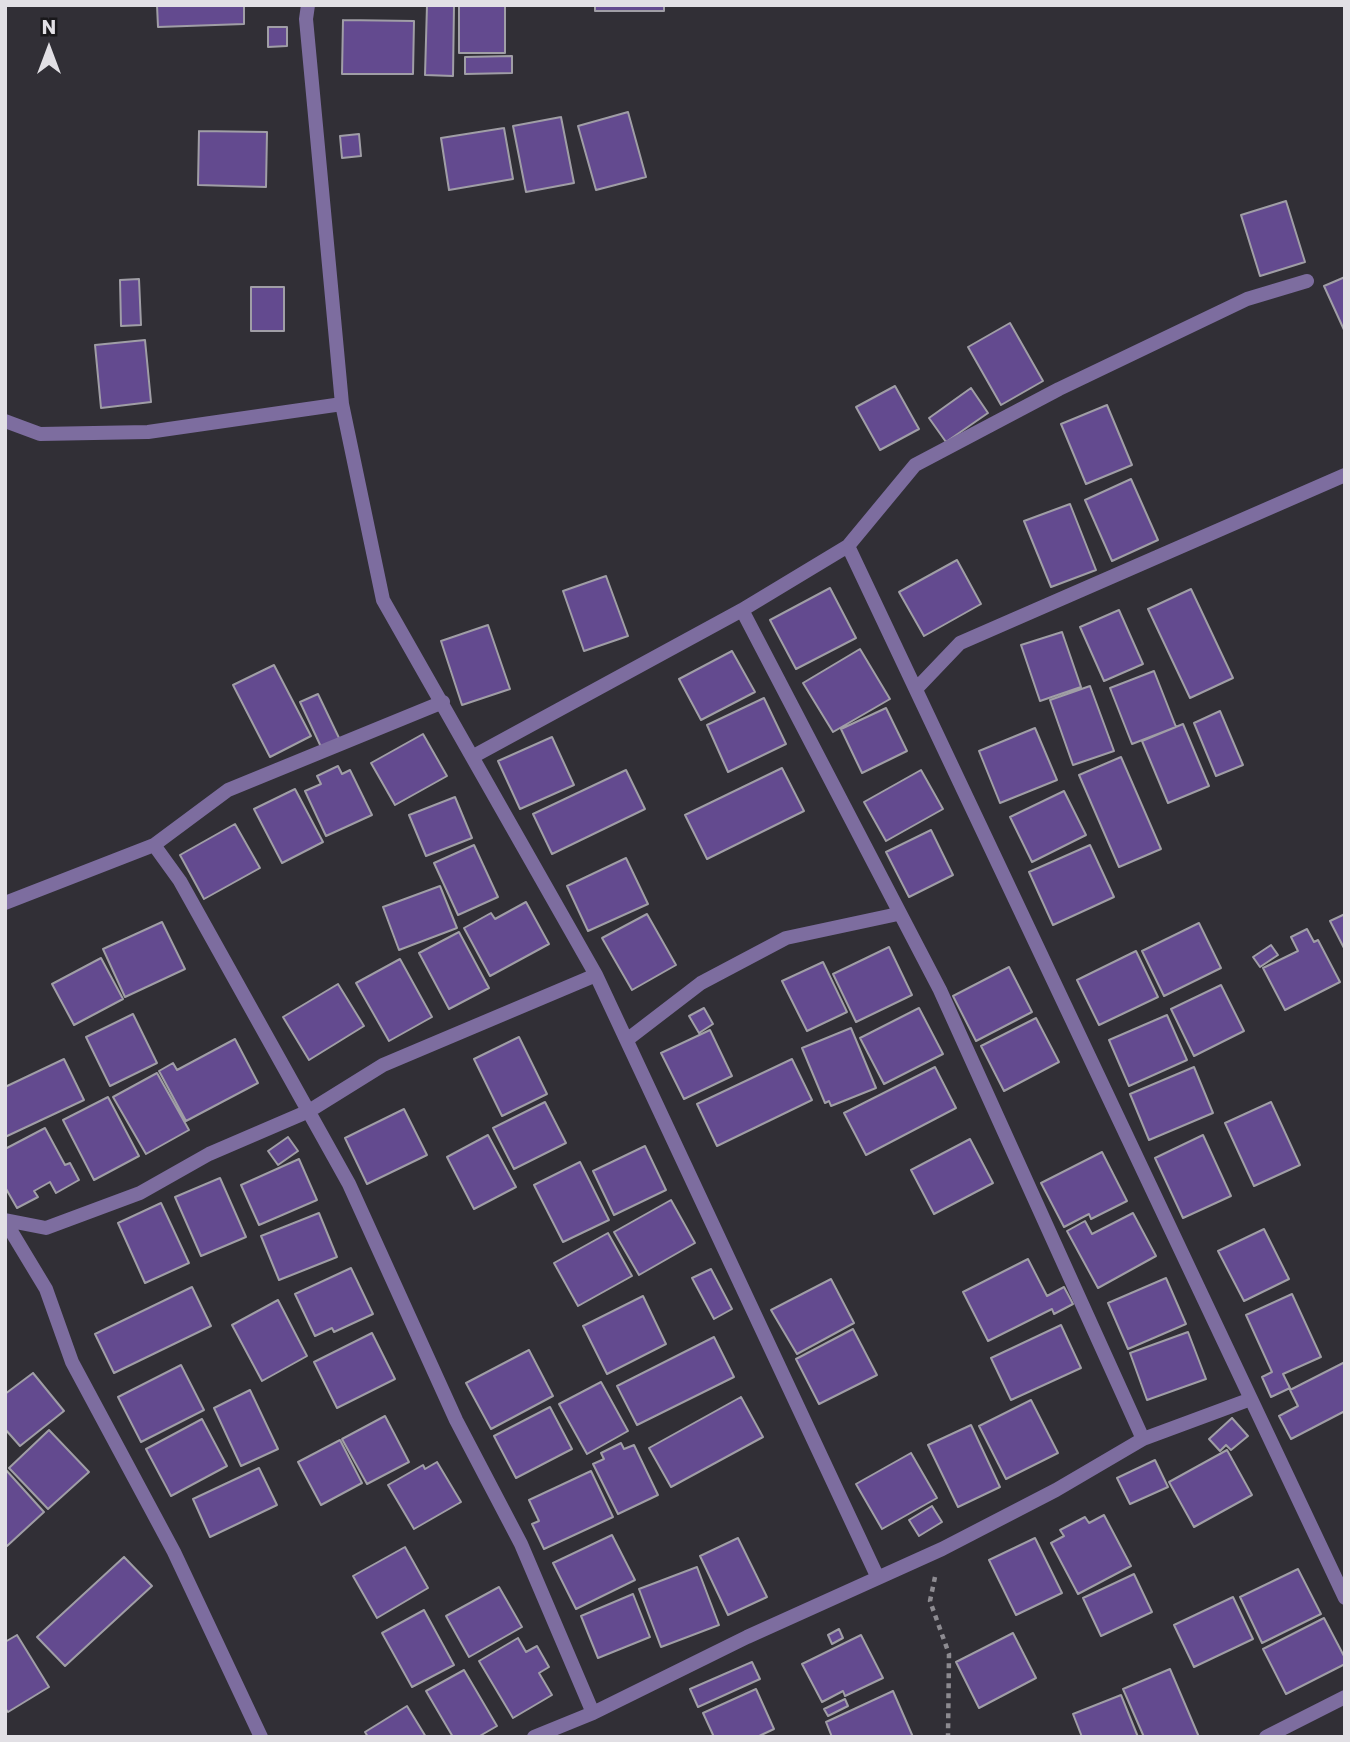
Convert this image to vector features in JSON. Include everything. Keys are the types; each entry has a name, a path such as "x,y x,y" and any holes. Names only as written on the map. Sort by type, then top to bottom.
{"street":[{"path":"308,5 306,19 342,404 383,600 596,975 878,1577"},
{"path":"472,757 742,610 848,546 915,465 1059,389 1247,299 1307,281"},
{"path":"5,421 40,434 148,432 342,404"},
{"path":"917,688 960,643 1345,475"},
{"path":"848,546 1345,1598"},
{"path":"742,610 898,914 940,990 1143,1439"},
{"path":"5,904 154,845 228,790 443,702"},
{"path":"154,845 180,881 349,1184 456,1420 504,1507 593,1713"},
{"path":"628,1039 701,983 786,938 898,914"},
{"path":"5,1221 46,1228 140,1194 209,1154 309,1111 383,1065 485,1019 596,975"},
{"path":"5,1221 46,1289 72,1362 174,1552 261,1737"},
{"path":"534,1737 593,1713 747,1637 942,1549 1056,1490 1143,1439 1251,1399"},
{"path":"1266,1737 1345,1697"}],"path":[{"path":"942,1549 930,1601 948,1654 948,1737"}],"building":[{"path":"157,5 244,5 244,24 158,27"},
{"path":"427,5 454,5 453,76 425,75"},
{"path":"459,5 505,5 505,53 459,53"},
{"path":"595,5 664,5 664,11 595,11"},
{"path":"343,20 414,21 413,74 342,74"},
{"path":"268,27 287,27 287,46 268,47"},
{"path":"512,56 512,73 465,74 465,57"},
{"path":"628,112 646,177 596,190 578,126"},
{"path":"561,117 574,183 526,192 513,126"},
{"path":"504,128 513,179 449,190 441,138"},
{"path":"199,131 267,132 266,187 198,185"},
{"path":"359,134 361,156 342,158 340,136"},
{"path":"1286,201 1305,262 1260,276 1241,215"},
{"path":"1345,277 1345,332 1324,286"},
{"path":"139,279 141,325 121,326 120,280"},
{"path":"251,287 284,287 284,331 251,331"},
{"path":"1010,323 1043,381 1001,405 968,347"},
{"path":"145,340 151,402 101,408 95,345"},
{"path":"895,386 919,429 880,450 856,407"},
{"path":"971,388 988,413 946,442 929,418"},
{"path":"1107,405 1132,465 1086,484 1061,424"},
{"path":"1131,479 1158,540 1112,561 1085,500"},
{"path":"1070,504 1096,570 1051,587 1024,521"},
{"path":"957,560 981,604 924,636 899,592"},
{"path":"606,576 628,636 584,651 563,591"},
{"path":"830,588 856,638 796,669 770,620"},
{"path":"1191,589 1233,678 1190,698 1148,609"},
{"path":"1119,610 1143,664 1104,681 1080,627"},
{"path":"488,625 510,689 462,705 441,641"},
{"path":"1062,632 1081,687 1040,701 1021,645"},
{"path":"860,649 890,699 833,732 803,683"},
{"path":"732,651 755,692 701,720 679,679"},
{"path":"274,665 311,736 270,757 233,685"},
{"path":"1154,671 1176,727 1132,744 1110,688"},
{"path":"1090,686 1114,751 1073,765 1050,700"},
{"path":"318,694 340,740 322,749 300,702"},
{"path":"764,698 786,744 728,772 707,725"},
{"path":"886,708 907,751 862,773 841,729"},
{"path":"1220,711 1243,765 1216,776 1194,723"},
{"path":"1183,724 1209,786 1168,803 1142,741"},
{"path":"1035,728 1057,780 1000,803 979,751"},
{"path":"423,734 447,776 395,805 371,763"},
{"path":"552,737 574,785 520,809 498,761"},
{"path":"1121,757 1161,849 1119,867 1079,775"},
{"path":"338,766 342,774 350,770 372,815 326,836 305,791 321,784 317,776"},
{"path":"782,768 804,811 707,859 685,815"},
{"path":"626,770 645,809 552,854 533,814"},
{"path":"921,770 943,809 886,841 864,802"},
{"path":"295,789 323,842 282,863 254,809"},
{"path":"1064,791 1086,835 1032,862 1010,817"},
{"path":"455,797 472,838 426,856 409,815"},
{"path":"235,824 260,868 204,899 180,855"},
{"path":"931,830 953,875 909,897 886,852"},
{"path":"474,845 498,897 458,915 434,863"},
{"path":"1090,845 1114,897 1053,925 1029,872"},
{"path":"626,858 648,904 588,931 567,886"},
{"path":"440,886 457,928 399,950 383,907"},
{"path":"526,902 549,944 490,976 464,928 491,913 495,919"},
{"path":"647,914 676,965 632,990 602,938"},
{"path":"1345,914 1345,950 1330,921"},
{"path":"162,922 185,969 125,997 103,949"},
{"path":"1199,923 1221,968 1164,996 1142,951"},
{"path":"1307,929 1314,942 1318,940 1340,982 1285,1010 1263,968 1298,951 1291,937"},
{"path":"459,932 489,988 449,1009 419,953"},
{"path":"1271,945 1278,955 1260,967 1253,957"},
{"path":"889,947 912,995 856,1022 833,974"},
{"path":"1136,951 1158,997 1099,1025 1077,980"},
{"path":"101,958 123,999 74,1025 52,984"},
{"path":"400,959 432,1017 389,1041 356,983"},
{"path":"823,962 847,1012 807,1031 782,981"},
{"path":"1009,967 1032,1012 976,1041 953,996"},
{"path":"338,984 364,1026 309,1060 283,1017"},
{"path":"1221,985 1244,1031 1194,1056 1171,1009"},
{"path":"704,1008 713,1024 699,1033 689,1016"},
{"path":"919,1008 943,1054 884,1084 860,1038"},
{"path":"133,1014 157,1063 110,1086 86,1037"},
{"path":"1167,1015 1187,1060 1129,1086 1109,1040"},
{"path":"1036,1018 1059,1062 1004,1091 981,1046"},
{"path":"851,1028 876,1088 831,1106 829,1101 825,1103 802,1048"},
{"path":"710,1030 732,1076 684,1099 661,1053"},
{"path":"519,1037 547,1094 502,1116 474,1059"},
{"path":"235,1039 258,1083 186,1121 159,1071 173,1063 177,1070"},
{"path":"64,1059 84,1100 5,1137 5,1087"},
{"path":"792,1059 812,1100 717,1146 697,1104"},
{"path":"935,1067 956,1108 866,1155 844,1113"},
{"path":"1194,1067 1213,1113 1149,1140 1130,1094"},
{"path":"157,1073 189,1130 146,1154 113,1097"},
{"path":"108,1097 139,1156 94,1180 63,1120"},
{"path":"545,1102 566,1143 514,1169 493,1128"},
{"path":"1271,1102 1300,1165 1254,1186 1225,1123"},
{"path":"404,1109 427,1155 367,1184 345,1138"},
{"path":"45,1128 65,1165 70,1163 79,1180 56,1193 50,1182 34,1191 38,1197 17,1208 5,1187 5,1149"},
{"path":"488,1135 516,1187 474,1209 447,1157"},
{"path":"1203,1135 1231,1196 1183,1218 1155,1158"},
{"path":"288,1137 298,1151 278,1165 268,1151"},
{"path":"970,1139 993,1183 934,1214 911,1170"},
{"path":"645,1146 666,1190 614,1215 593,1171"},
{"path":"1102,1152 1127,1201 1091,1219 1089,1214 1064,1227 1041,1183"},
{"path":"299,1159 317,1200 259,1225 241,1185"},
{"path":"580,1162 609,1220 563,1242 534,1185"},
{"path":"220,1178 246,1237 201,1256 175,1197"},
{"path":"671,1200 695,1243 639,1275 614,1232"},
{"path":"161,1203 189,1263 145,1283 118,1223"},
{"path":"319,1213 337,1257 279,1280 261,1236"},
{"path":"1133,1213 1156,1256 1098,1288 1067,1231 1085,1221 1092,1234"},
{"path":"1264,1229 1289,1279 1244,1301 1218,1251"},
{"path":"608,1233 632,1276 578,1306 554,1263"},
{"path":"1028,1259 1047,1296 1064,1287 1073,1304 1054,1314 1052,1309 988,1341 963,1292"},
{"path":"351,1268 373,1314 334,1332 332,1328 315,1336 295,1294"},
{"path":"711,1269 732,1309 714,1319 692,1278"},
{"path":"1166,1278 1186,1324 1128,1349 1108,1303"},
{"path":"831,1279 854,1323 797,1354 771,1310"},
{"path":"192,1287 211,1326 114,1373 95,1334"},
{"path":"1292,1294 1321,1357 1283,1374 1290,1388 1271,1397 1262,1377 1272,1372 1246,1315"},
{"path":"643,1296 666,1344 607,1374 583,1326"},
{"path":"278,1300 307,1356 262,1381 232,1325"},
{"path":"1061,1325 1081,1368 1011,1400 991,1358"},
{"path":"853,1329 877,1375 819,1404 796,1359"},
{"path":"1188,1332 1206,1379 1147,1400 1130,1353"},
{"path":"372,1333 395,1379 337,1408 314,1362"},
{"path":"714,1337 734,1377 637,1425 617,1386"},
{"path":"529,1350 553,1396 491,1429 466,1383"},
{"path":"1345,1362 1345,1411 1291,1439 1279,1416 1298,1406 1290,1390"},
{"path":"181,1365 204,1410 141,1442 118,1397"},
{"path":"33,1373 64,1411 20,1446 5,1429 5,1394"},
{"path":"601,1382 628,1431 587,1454 559,1404"},
{"path":"250,1390 278,1449 241,1466 214,1408"},
{"path":"741,1397 763,1437 671,1487 649,1448"},
{"path":"1031,1400 1058,1453 1006,1479 979,1426"},
{"path":"550,1407 572,1449 516,1478 494,1436"},
{"path":"385,1416 409,1462 367,1484 342,1439"},
{"path":"1232,1418 1248,1436 1231,1450 1226,1445 1220,1451 1209,1439"},
{"path":"202,1419 227,1466 171,1496 146,1449"},
{"path":"971,1425 1000,1487 958,1507 928,1445"},
{"path":"49,1430 89,1472 48,1509 9,1468"},
{"path":"340,1440 362,1483 321,1505 298,1462"},
{"path":"621,1443 624,1449 634,1445 658,1495 618,1514 593,1464 604,1459 601,1453"},
{"path":"1227,1450 1252,1495 1194,1527 1169,1482"},
{"path":"911,1453 937,1498 882,1529 856,1484"},
{"path":"1155,1460 1168,1487 1130,1504 1117,1478"},
{"path":"437,1462 461,1502 414,1529 388,1485 423,1465 425,1469"},
{"path":"259,1468 277,1505 210,1537 193,1499"},
{"path":"6,1470 44,1512 7,1546 5,1544"},
{"path":"591,1471 613,1517 544,1549 532,1524 539,1521 529,1500"},
{"path":"932,1506 942,1522 919,1536 909,1520"},
{"path":"1104,1515 1131,1566 1078,1594 1051,1543 1064,1536 1060,1530 1085,1517 1089,1523"},
{"path":"612,1535 635,1580 576,1609 553,1563"},
{"path":"738,1538 767,1597 728,1615 700,1556"},
{"path":"1035,1538 1062,1593 1016,1615 989,1560"},
{"path":"405,1547 428,1588 377,1618 353,1576"},
{"path":"124,1557 152,1586 65,1666 37,1637"},
{"path":"697,1567 719,1625 661,1647 639,1589"},
{"path":"1298,1569 1321,1614 1262,1643 1240,1597"},
{"path":"1134,1574 1152,1612 1101,1636 1083,1598"},
{"path":"499,1587 522,1627 469,1657 446,1616"},
{"path":"633,1594 650,1637 598,1658 581,1616"},
{"path":"1233,1597 1253,1639 1194,1667 1174,1625"},
{"path":"424,1610 454,1665 412,1687 382,1633"},
{"path":"1324,1618 1345,1658 1345,1664 1286,1694 1263,1649"},
{"path":"839,1629 843,1638 832,1644 828,1635"},
{"path":"1013,1633 1036,1678 979,1708 956,1662"},
{"path":"17,1635 49,1687 8,1712 5,1708 5,1642"},
{"path":"861,1635 883,1678 845,1696 843,1691 822,1702 802,1664"},
{"path":"518,1638 526,1652 537,1646 549,1667 539,1673 552,1695 513,1718 479,1661"},
{"path":"752,1662 760,1679 698,1707 690,1689"},
{"path":"1170,1669 1199,1737 1144,1737 1123,1689"},
{"path":"464,1670 497,1726 478,1737 453,1737 426,1691"},
{"path":"756,1689 774,1729 757,1737 714,1737 703,1713"},
{"path":"893,1691 913,1737 832,1737 826,1722"},
{"path":"1121,1695 1138,1737 1082,1737 1073,1714"},
{"path":"845,1699 848,1706 828,1716 824,1709"},
{"path":"407,1706 426,1737 368,1737 365,1732"}]}
